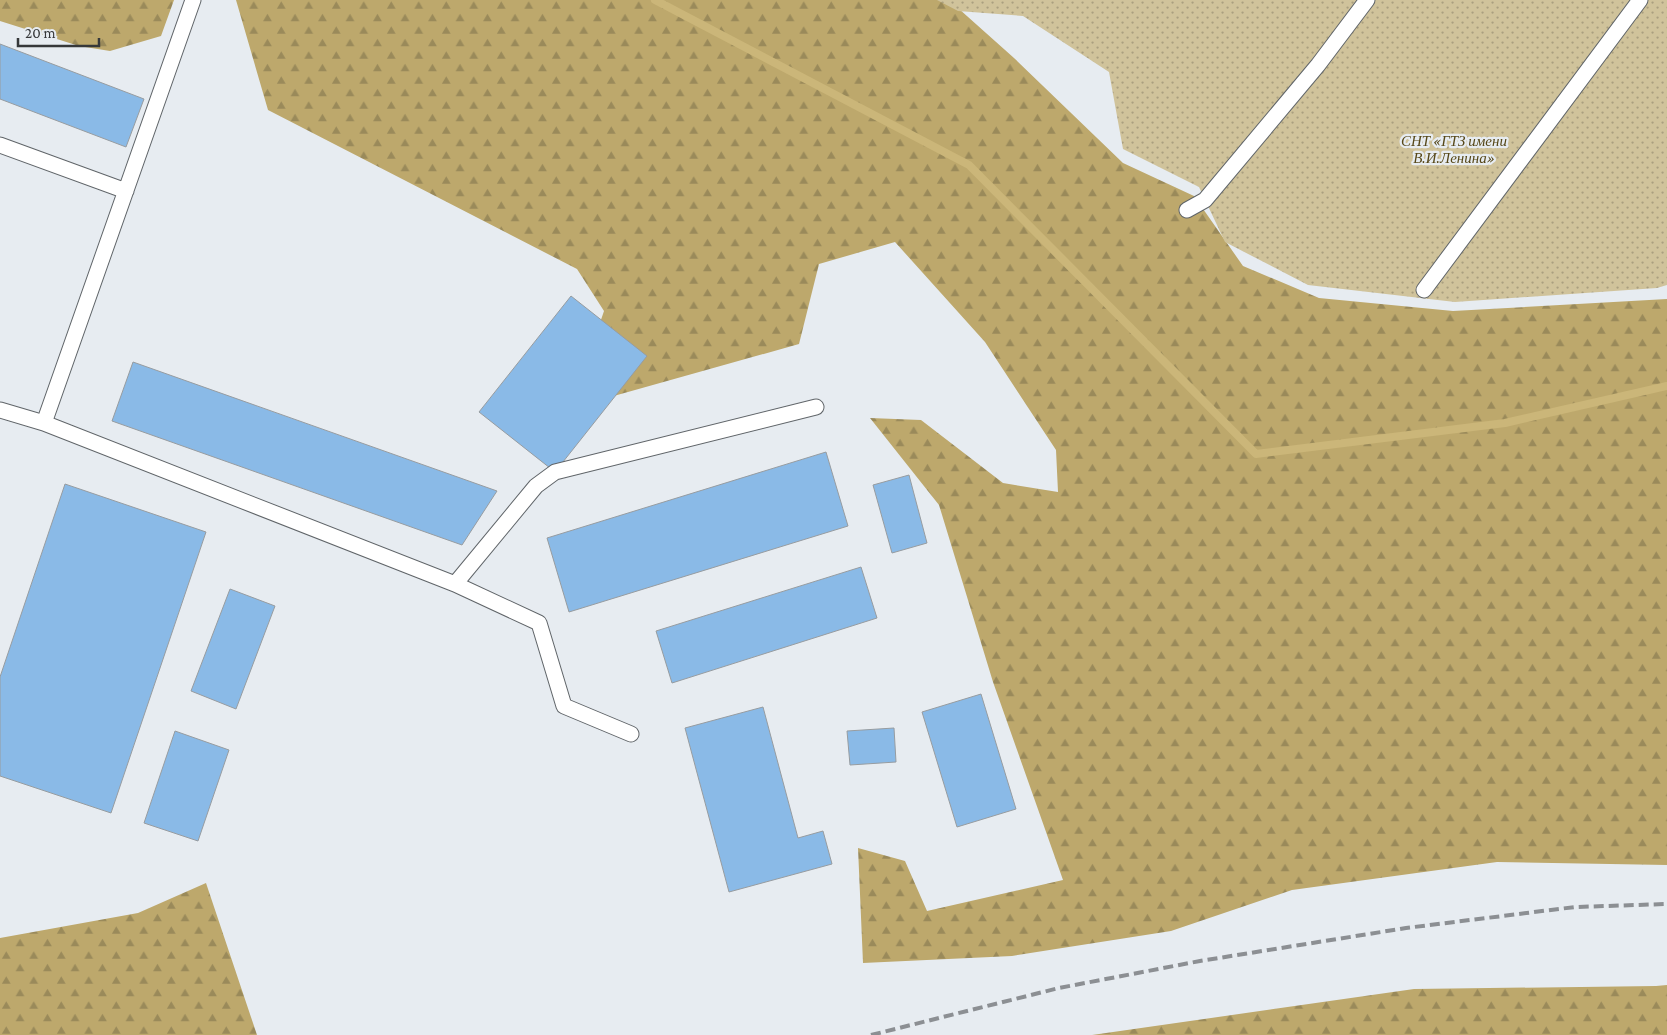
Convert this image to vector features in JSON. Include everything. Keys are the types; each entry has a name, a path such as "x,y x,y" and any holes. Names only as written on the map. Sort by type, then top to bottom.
{"lane":[{"path":"44,423 194,0"},
{"path":"1187,210 1205,200 1318,65 1367,0"},
{"path":"1424,290 1640,0"},
{"path":"0,145 126,191"},
{"path":"455,584 536,486 554,472 816,407"},
{"path":"0,410 44,423 455,584 539,623 564,706 631,734"}],"green space":[{"path":"0,0 174,0 161,36 110,51 79,46 0,21"},
{"path":"236,0 949,0 1014,58 1123,163 1194,196 1243,266 1319,298 1453,311 1667,299 1667,865 1497,862 1292,890 1171,931 1012,956 863,963 858,848 905,861 927,911 1063,880 993,682 939,505 870,418 921,420 1003,483 1058,492 1056,450 985,342 895,242 819,264 799,344 571,408 604,311 577,269 268,110"},
{"name":"СНТ «ГТЗ имени В.И.Ленина»","path":"937,0 1667,0 1667,285 1657,288 1455,302 1308,285 1225,242 1199,187 1123,149 1109,72 1023,16 958,11"},
{"path":"206,883 257,1035 0,1035 0,938 138,913"},
{"path":"1667,985 1667,1035 1092,1035 1414,989"}],"building":[{"path":"0,44 144,99 126,147 0,99"},
{"path":"571,296 647,356 555,472 479,412"},
{"path":"133,362 497,491 462,545 112,421"},
{"path":"826,452 848,526 569,612 547,538"},
{"path":"909,475 927,543 892,553 873,485"},
{"path":"65,484 206,532 111,813 0,776 0,677"},
{"path":"861,567 877,618 672,683 656,631"},
{"path":"230,589 275,606 236,709 191,691"},
{"path":"981,694 1016,809 957,827 922,712"},
{"path":"763,707 798,838 823,831 832,864 729,892 685,728"},
{"path":"894,728 896,762 850,765 847,731"},
{"path":"175,731 229,750 198,841 144,823"}],"waterway":[{"path":"655,0 969,165 1256,454 1505,423 1667,386"}],"railway":[{"path":"871,1035 1059,988 1200,961 1406,928 1575,907 1667,904"}]}
